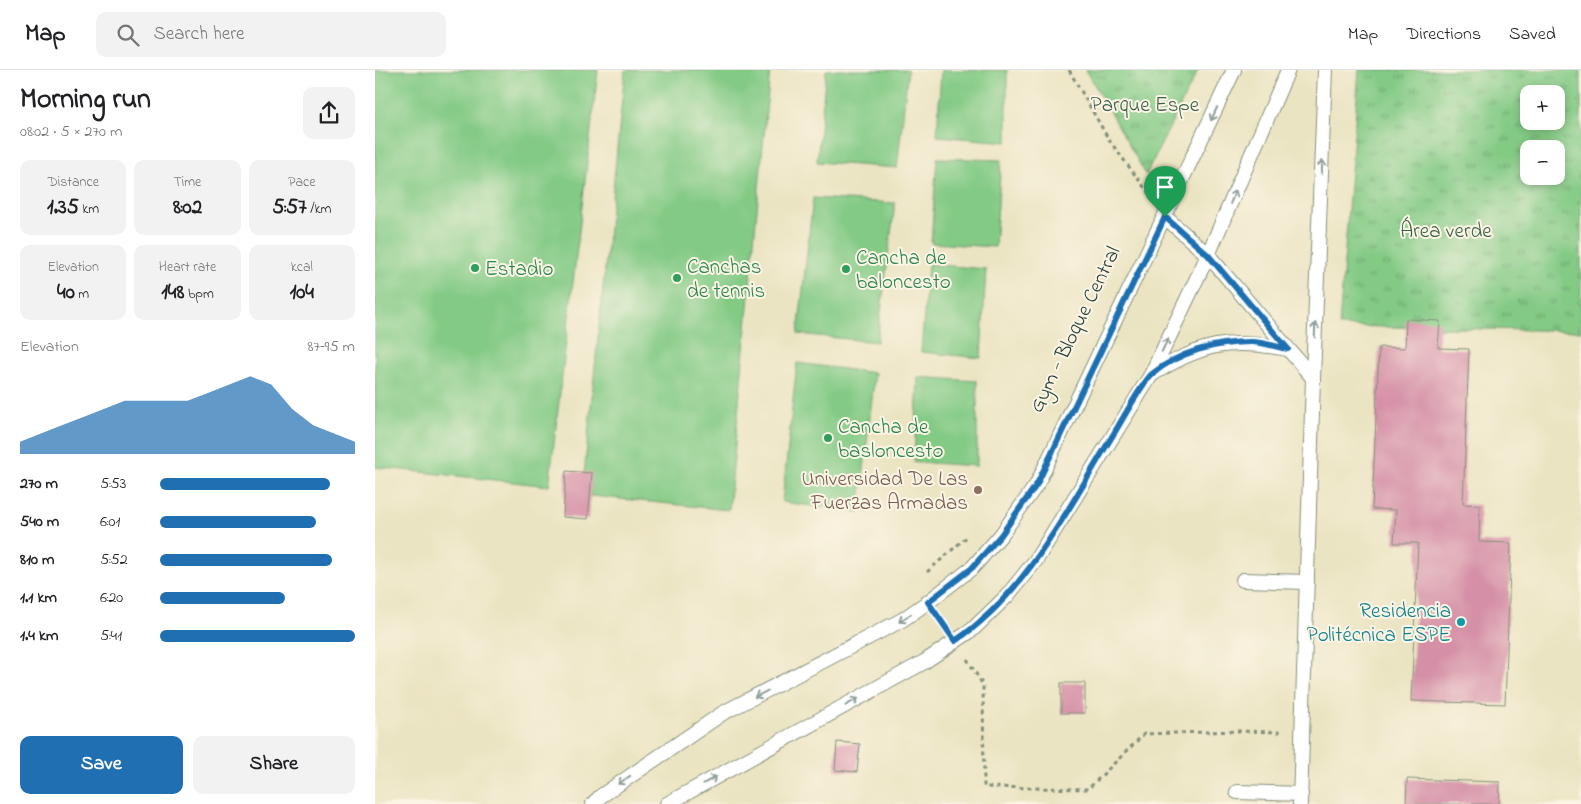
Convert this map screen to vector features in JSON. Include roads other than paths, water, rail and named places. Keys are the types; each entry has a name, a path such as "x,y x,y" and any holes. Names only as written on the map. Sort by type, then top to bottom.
{"lane":[{"path":"593,804 601,796 723,714 902,620 972,568 1001,535 1037,484 1234,70"},
{"path":"667,804 924,662 972,630 1007,596 1036,560 1151,375 1208,255 1288,70"},
{"path":"1237,792 1301,799 1313,378 1325,70"},
{"path":"1165,217 1208,255 1313,378"},
{"path":"1151,375 1182,356 1216,345 1252,342 1288,349"},
{"path":"1243,580 1307,582"}],"place":[{"name":"Estadio","path":"475,268"},
{"name":"Cancha de baloncesto","path":"846,269"},
{"name":"Canchas de tennis","path":"677,278"},
{"name":"Cancha de basloncesto","path":"828,438"},
{"name":"Universidad De Las Fuerzas Armadas","path":"978,490"},
{"name":"Residencia Politécnica ESPE","path":"1461,622"}],"park label":[{"name":"Parque Espe","path":"1145,104"},
{"name":"Área verde","path":"1446,230"}]}
